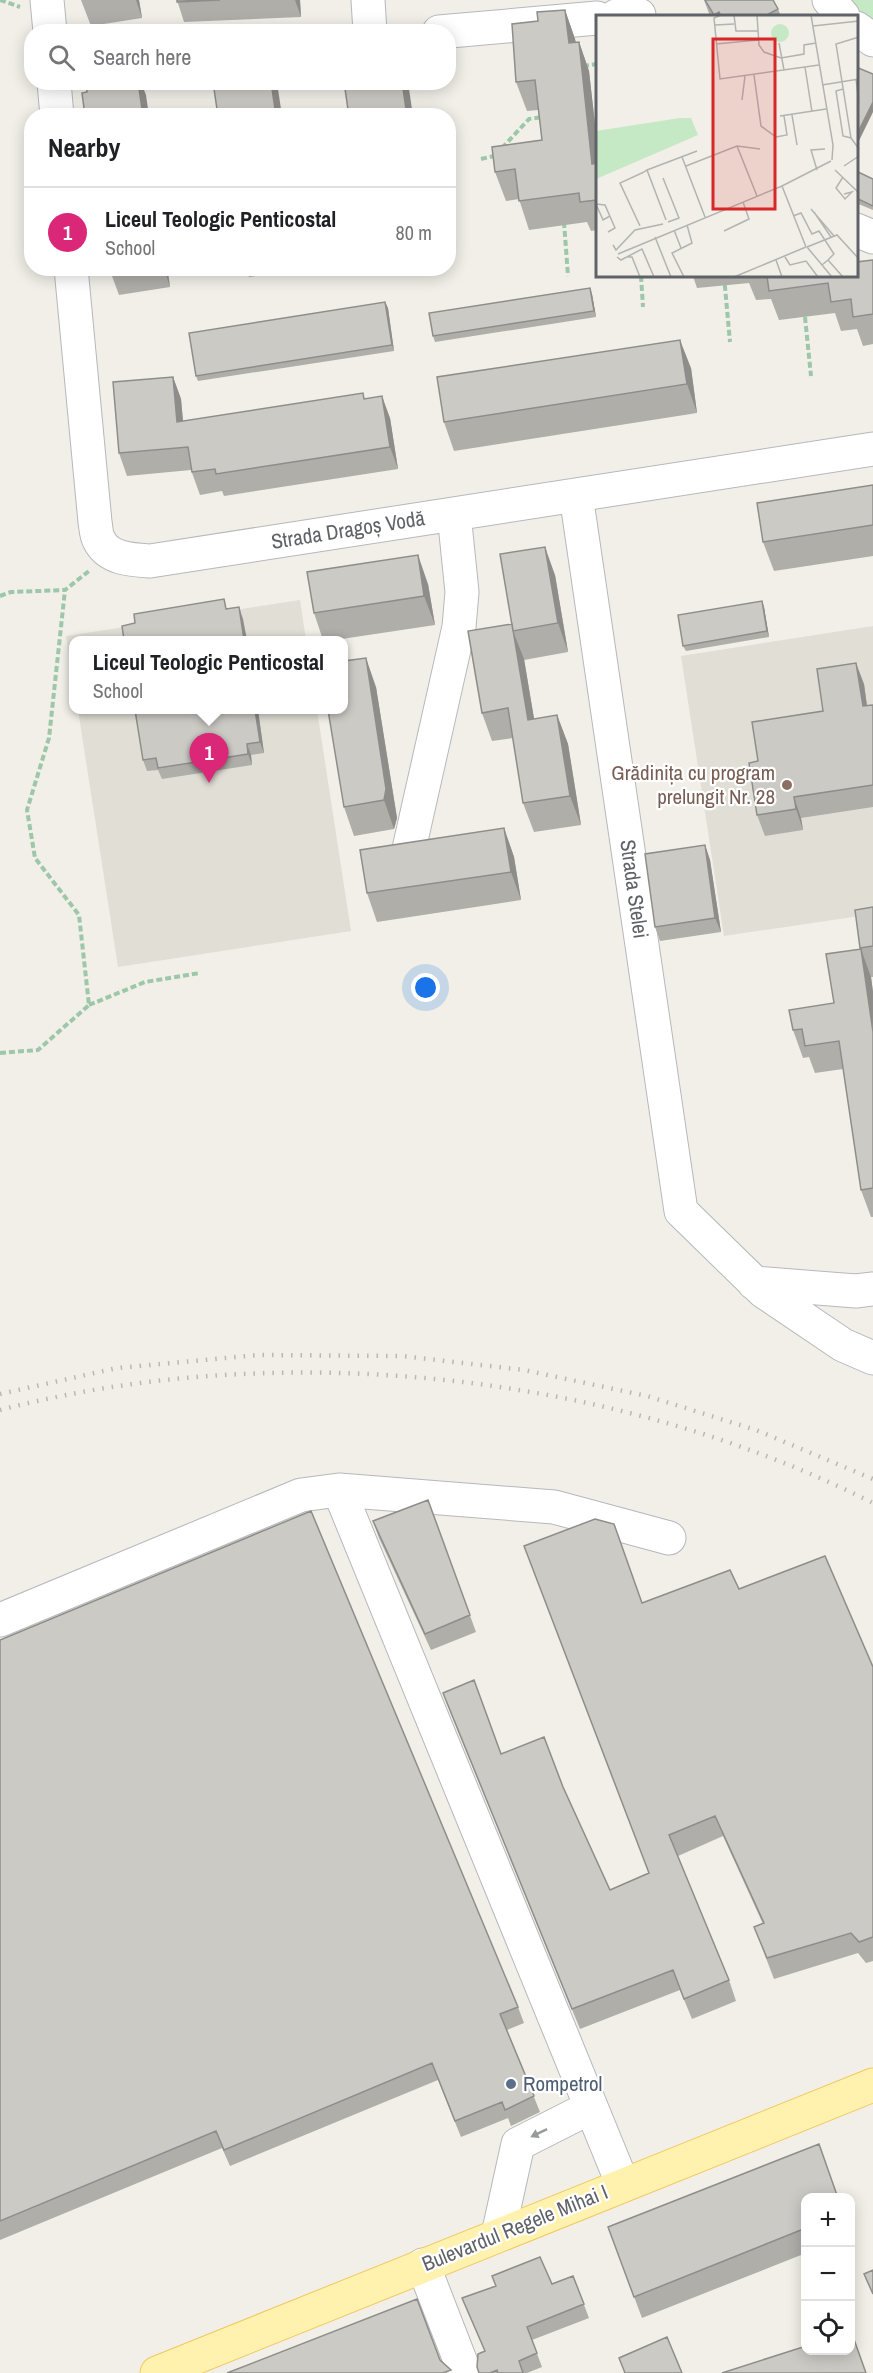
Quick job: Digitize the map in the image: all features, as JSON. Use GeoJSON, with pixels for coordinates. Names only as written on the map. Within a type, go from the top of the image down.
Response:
{"type":"FeatureCollection","features":[{"type":"Feature","properties":{"kind":"main road","name":"Bulevardul Regele Mihai I"},"geometry":{"type":"LineString","coordinates":[[157,2373],[873,2085]]}},
{"type":"Feature","properties":{"kind":"street"},"geometry":{"type":"LineString","coordinates":[[47,0],[49,24]]}},
{"type":"Feature","properties":{"kind":"street"},"geometry":{"type":"LineString","coordinates":[[368,0],[370,24]]}},
{"type":"Feature","properties":{"kind":"street"},"geometry":{"type":"LineString","coordinates":[[829,0],[842,15]]}},
{"type":"Feature","properties":{"kind":"street"},"geometry":{"type":"LineString","coordinates":[[456,30],[596,18]]}},
{"type":"Feature","properties":{"kind":"street"},"geometry":{"type":"LineString","coordinates":[[858,29],[873,40]]}},
{"type":"Feature","properties":{"kind":"street"},"geometry":{"type":"LineString","coordinates":[[55,90],[56,108]]}},
{"type":"Feature","properties":{"kind":"street"},"geometry":{"type":"LineString","coordinates":[[858,231],[873,237]]}},
{"type":"Feature","properties":{"kind":"street"},"geometry":{"type":"LineString","coordinates":[[72,276],[94,522],[99,540],[110,553]]}},
{"type":"Feature","properties":{"kind":"street","name":"Strada Dragoș Vodă"},"geometry":{"type":"LineString","coordinates":[[110,553],[129,560],[150,561],[873,449]]}},
{"type":"Feature","properties":{"kind":"street","name":"Strada Stelei"},"geometry":{"type":"LineString","coordinates":[[576,495],[681,1211],[754,1283]]}},
{"type":"Feature","properties":{"kind":"street"},"geometry":{"type":"LineString","coordinates":[[409,849],[459,627],[461,581],[454,514]]}},
{"type":"Feature","properties":{"kind":"street"},"geometry":{"type":"LineString","coordinates":[[754,1283],[856,1291],[873,1289]]}},
{"type":"Feature","properties":{"kind":"street"},"geometry":{"type":"LineString","coordinates":[[754,1283],[843,1346],[873,1358]]}},
{"type":"Feature","properties":{"kind":"street"},"geometry":{"type":"LineString","coordinates":[[339,1490],[623,2185]]}},
{"type":"Feature","properties":{"kind":"street"},"geometry":{"type":"LineString","coordinates":[[0,1620],[301,1495],[339,1490],[554,1507],[669,1538]]}},
{"type":"Feature","properties":{"kind":"street"},"geometry":{"type":"LineString","coordinates":[[498,2235],[518,2144],[591,2107]]}},
{"type":"Feature","properties":{"kind":"street"},"geometry":{"type":"LineString","coordinates":[[423,2265],[465,2373]]}},
{"type":"Feature","properties":{"kind":"path"},"geometry":{"type":"LineString","coordinates":[[584,72],[583,66],[596,64]]}},
{"type":"Feature","properties":{"kind":"path"},"geometry":{"type":"LineString","coordinates":[[494,156],[529,119],[546,117]]}},
{"type":"Feature","properties":{"kind":"path"},"geometry":{"type":"LineString","coordinates":[[481,159],[494,156],[504,158]]}},
{"type":"Feature","properties":{"kind":"path"},"geometry":{"type":"LineString","coordinates":[[563,212],[568,276]]}},
{"type":"Feature","properties":{"kind":"path"},"geometry":{"type":"LineString","coordinates":[[641,278],[643,307]]}},
{"type":"Feature","properties":{"kind":"path"},"geometry":{"type":"LineString","coordinates":[[724,278],[730,342]]}},
{"type":"Feature","properties":{"kind":"path"},"geometry":{"type":"LineString","coordinates":[[805,317],[811,376]]}},
{"type":"Feature","properties":{"kind":"path"},"geometry":{"type":"LineString","coordinates":[[0,596],[11,592],[65,590],[110,553]]}},
{"type":"Feature","properties":{"kind":"path"},"geometry":{"type":"LineString","coordinates":[[65,590],[49,738],[27,810],[35,858],[79,915],[89,1005]]}},
{"type":"Feature","properties":{"kind":"path"},"geometry":{"type":"LineString","coordinates":[[0,1053],[38,1050],[89,1005],[145,982],[200,973]]}},
{"type":"Feature","properties":{"kind":"shaded area"},"geometry":{"type":"Polygon","coordinates":[[[300,600],[305,636],[69,636],[69,655],[66,636],[300,600]]]}},
{"type":"Feature","properties":{"kind":"shaded area","name":"Grădinița cu program prelungit Nr. 28"},"geometry":{"type":"Polygon","coordinates":[[[873,626],[873,914],[724,936],[681,656],[873,626]]]}},
{"type":"Feature","properties":{"kind":"shaded area"},"geometry":{"type":"Polygon","coordinates":[[[79,714],[318,714],[351,931],[118,967],[79,714]]]}},
{"type":"Feature","properties":{"kind":"green space"},"geometry":{"type":"Polygon","coordinates":[[[839,0],[873,0],[873,31],[858,15],[839,0]]]}},
{"type":"Feature","properties":{"kind":"building"},"geometry":{"type":"Polygon","coordinates":[[[177,0],[220,0],[177,2],[177,0]]]}},
{"type":"Feature","properties":{"kind":"building"},"geometry":{"type":"Polygon","coordinates":[[[705,0],[773,0],[778,9],[767,15],[720,15],[719,12],[714,15],[705,0]]]}},
{"type":"Feature","properties":{"kind":"building"},"geometry":{"type":"Polygon","coordinates":[[[565,10],[569,43],[579,42],[592,164],[596,163],[596,200],[580,202],[579,193],[519,201],[515,169],[495,172],[492,147],[542,140],[535,80],[516,82],[512,24],[538,21],[537,12],[565,10]]]}},
{"type":"Feature","properties":{"kind":"building"},"geometry":{"type":"Polygon","coordinates":[[[858,68],[873,74],[873,102],[858,132],[858,68]]]}},
{"type":"Feature","properties":{"kind":"building"},"geometry":{"type":"Polygon","coordinates":[[[87,90],[139,90],[142,108],[84,108],[82,93],[87,92],[87,90]]]}},
{"type":"Feature","properties":{"kind":"building"},"geometry":{"type":"Polygon","coordinates":[[[214,90],[272,90],[275,108],[217,108],[214,90]]]}},
{"type":"Feature","properties":{"kind":"building"},"geometry":{"type":"Polygon","coordinates":[[[345,90],[403,90],[406,108],[348,108],[345,90]]]}},
{"type":"Feature","properties":{"kind":"building"},"geometry":{"type":"Polygon","coordinates":[[[858,172],[873,179],[873,206],[858,199],[858,172]]]}},
{"type":"Feature","properties":{"kind":"building"},"geometry":{"type":"Polygon","coordinates":[[[873,260],[873,314],[853,317],[851,299],[831,302],[828,283],[769,291],[767,278],[858,278],[858,262],[873,260]]]}},
{"type":"Feature","properties":{"kind":"building"},"geometry":{"type":"Polygon","coordinates":[[[590,288],[594,311],[433,336],[429,313],[590,288]]]}},
{"type":"Feature","properties":{"kind":"building"},"geometry":{"type":"Polygon","coordinates":[[[385,302],[392,345],[196,376],[189,333],[385,302]]]}},
{"type":"Feature","properties":{"kind":"building"},"geometry":{"type":"Polygon","coordinates":[[[680,340],[687,384],[444,422],[437,377],[680,340]]]}},
{"type":"Feature","properties":{"kind":"building"},"geometry":{"type":"Polygon","coordinates":[[[173,377],[177,422],[363,393],[364,399],[382,396],[390,447],[216,474],[215,469],[192,472],[188,447],[119,453],[113,382],[173,377]]]}},
{"type":"Feature","properties":{"kind":"building"},"geometry":{"type":"Polygon","coordinates":[[[873,485],[873,525],[763,542],[757,503],[873,485]]]}},
{"type":"Feature","properties":{"kind":"building"},"geometry":{"type":"Polygon","coordinates":[[[545,547],[558,623],[513,631],[500,554],[545,547]]]}},
{"type":"Feature","properties":{"kind":"building"},"geometry":{"type":"Polygon","coordinates":[[[418,555],[424,596],[314,613],[307,572],[418,555]]]}},
{"type":"Feature","properties":{"kind":"building"},"geometry":{"type":"Polygon","coordinates":[[[224,599],[226,609],[239,607],[243,636],[123,636],[122,626],[135,623],[134,614],[224,599]]]}},
{"type":"Feature","properties":{"kind":"building"},"geometry":{"type":"Polygon","coordinates":[[[762,601],[767,631],[683,646],[678,615],[762,601]]]}},
{"type":"Feature","properties":{"kind":"building"},"geometry":{"type":"Polygon","coordinates":[[[512,624],[528,720],[557,715],[570,796],[523,803],[508,708],[482,713],[468,631],[512,624]]]}},
{"type":"Feature","properties":{"kind":"building"},"geometry":{"type":"Polygon","coordinates":[[[366,658],[386,789],[384,800],[344,807],[329,714],[348,714],[348,660],[366,658]]]}},
{"type":"Feature","properties":{"kind":"building"},"geometry":{"type":"Polygon","coordinates":[[[856,663],[863,706],[873,705],[873,785],[794,797],[796,809],[757,815],[749,763],[758,761],[752,722],[823,711],[817,669],[856,663]]]}},
{"type":"Feature","properties":{"kind":"building"},"geometry":{"type":"Polygon","coordinates":[[[136,714],[256,714],[260,742],[247,744],[248,754],[158,768],[156,758],[143,760],[136,714]]]}},
{"type":"Feature","properties":{"kind":"building"},"geometry":{"type":"Polygon","coordinates":[[[504,828],[511,872],[367,893],[360,850],[504,828]]]}},
{"type":"Feature","properties":{"kind":"building"},"geometry":{"type":"Polygon","coordinates":[[[705,845],[715,918],[655,927],[645,854],[705,845]]]}},
{"type":"Feature","properties":{"kind":"building"},"geometry":{"type":"Polygon","coordinates":[[[873,907],[873,946],[860,948],[855,910],[873,907]]]}},
{"type":"Feature","properties":{"kind":"building"},"geometry":{"type":"Polygon","coordinates":[[[861,949],[873,1032],[873,1188],[861,1190],[839,1041],[805,1046],[802,1029],[793,1030],[789,1010],[834,1003],[826,954],[861,949]]]}},
{"type":"Feature","properties":{"kind":"building"},"geometry":{"type":"Polygon","coordinates":[[[428,1500],[470,1615],[425,1634],[373,1521],[428,1500]]]}},
{"type":"Feature","properties":{"kind":"building"},"geometry":{"type":"Polygon","coordinates":[[[311,1511],[518,2007],[500,2014],[534,2096],[505,2110],[502,2102],[455,2121],[432,2063],[224,2150],[216,2131],[0,2221],[0,1640],[311,1511]]]}},
{"type":"Feature","properties":{"kind":"building"},"geometry":{"type":"Polygon","coordinates":[[[595,1519],[614,1524],[642,1603],[730,1570],[739,1589],[825,1556],[873,1667],[873,1937],[859,1942],[851,1933],[767,1958],[754,1927],[764,1923],[715,1816],[669,1835],[729,1980],[684,1999],[673,1970],[572,2009],[443,1693],[474,1680],[501,1754],[544,1737],[563,1787],[610,1890],[649,1873],[524,1546],[595,1519]]]}},
{"type":"Feature","properties":{"kind":"building"},"geometry":{"type":"Polygon","coordinates":[[[819,2144],[836,2193],[801,2193],[801,2230],[634,2297],[608,2227],[819,2144]]]}},
{"type":"Feature","properties":{"kind":"building"},"geometry":{"type":"Polygon","coordinates":[[[540,2257],[552,2284],[573,2276],[584,2304],[527,2327],[537,2353],[519,2361],[523,2373],[498,2373],[497,2370],[490,2373],[479,2373],[478,2354],[485,2351],[462,2298],[496,2286],[492,2276],[540,2257]]]}},
{"type":"Feature","properties":{"kind":"building"},"geometry":{"type":"Polygon","coordinates":[[[873,2270],[873,2294],[864,2274],[873,2270]]]}},
{"type":"Feature","properties":{"kind":"building"},"geometry":{"type":"Polygon","coordinates":[[[417,2299],[440,2360],[451,2370],[443,2373],[227,2373],[417,2299]]]}},
{"type":"Feature","properties":{"kind":"building"},"geometry":{"type":"Polygon","coordinates":[[[667,2337],[682,2373],[625,2373],[619,2358],[667,2337]]]}},
{"type":"Feature","properties":{"kind":"building"},"geometry":{"type":"Polygon","coordinates":[[[855,2342],[866,2373],[722,2373],[801,2348],[801,2355],[855,2355],[855,2342]]]}},
{"type":"Feature","properties":{"kind":"railway"},"geometry":{"type":"LineString","coordinates":[[0,1394],[117,1368],[258,1355],[402,1356],[524,1370],[647,1396],[756,1430],[873,1479]]}},
{"type":"Feature","properties":{"kind":"railway"},"geometry":{"type":"LineString","coordinates":[[0,1410],[108,1388],[219,1375],[332,1373],[445,1380],[557,1397],[667,1423],[772,1458],[873,1503]]}},
{"type":"Feature","properties":{"kind":"place","name":"Liceul Teologic Penticostal"},"geometry":{"type":"Point","coordinates":[209,783]}},
{"type":"Feature","properties":{"kind":"place","name":"Grădinița cu program prelungit Nr. 28"},"geometry":{"type":"Point","coordinates":[787,785]}},
{"type":"Feature","properties":{"kind":"place","name":"Rompetrol"},"geometry":{"type":"Point","coordinates":[511,2084]}}]}
